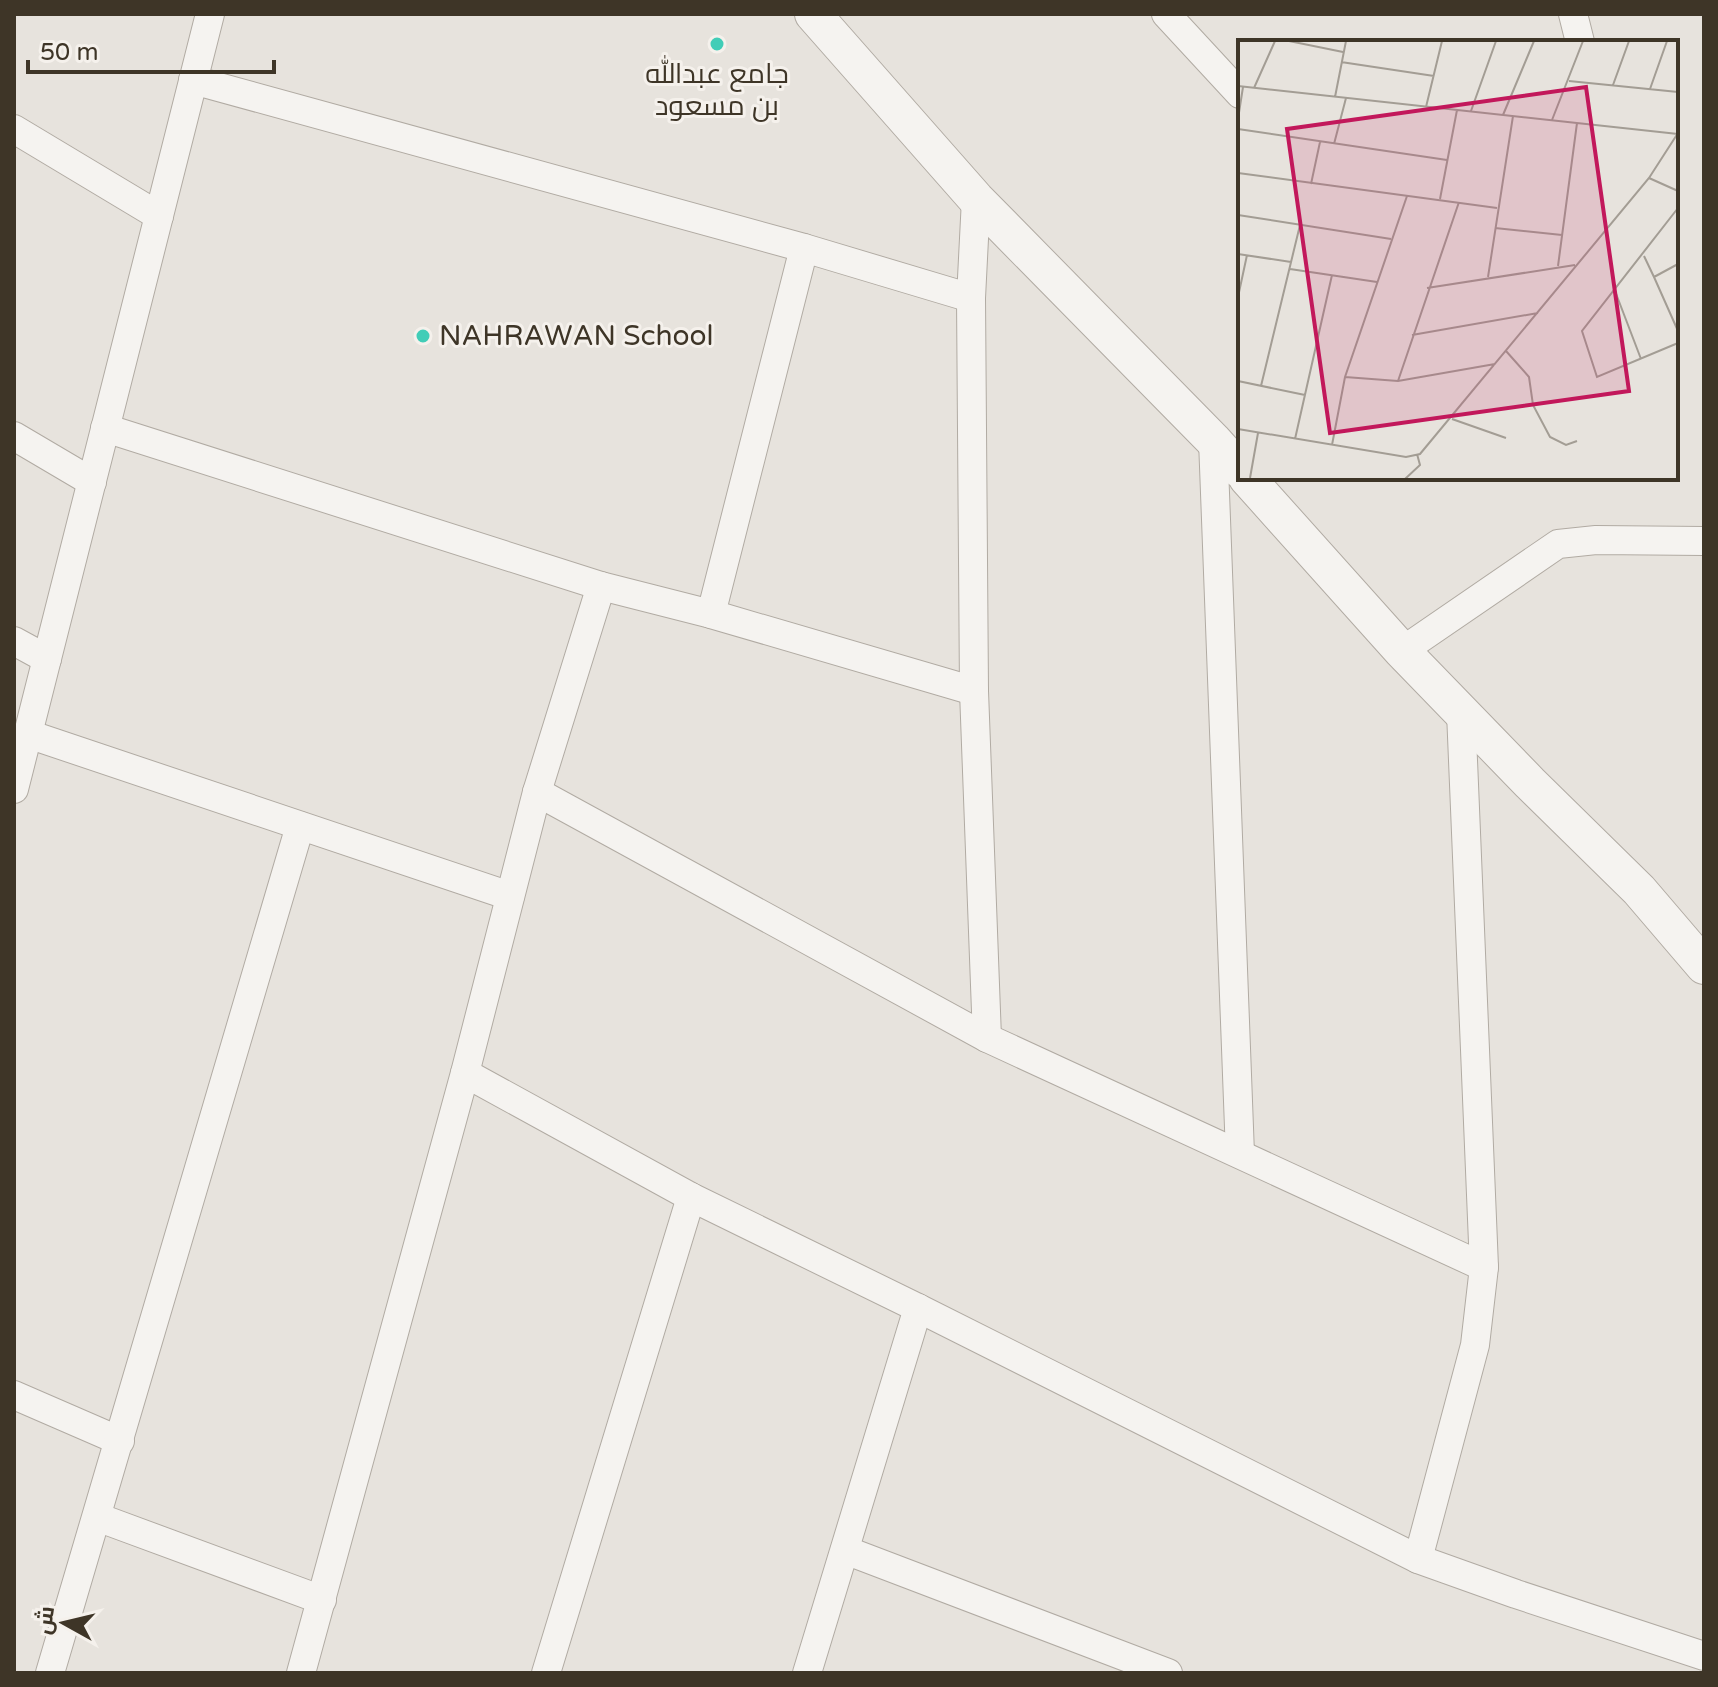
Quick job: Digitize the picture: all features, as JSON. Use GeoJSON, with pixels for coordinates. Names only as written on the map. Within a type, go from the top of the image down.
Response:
{"type":"FeatureCollection","features":[{"type":"Feature","properties":{"kind":"street"},"geometry":{"type":"LineString","coordinates":[[14,789],[210,14]]}},
{"type":"Feature","properties":{"kind":"street"},"geometry":{"type":"LineString","coordinates":[[813,14],[976,199],[1238,468]]}},
{"type":"Feature","properties":{"kind":"street"},"geometry":{"type":"LineString","coordinates":[[1166,14],[1238,92]]}},
{"type":"Feature","properties":{"kind":"street"},"geometry":{"type":"LineString","coordinates":[[1573,14],[1580,40]]}},
{"type":"Feature","properties":{"kind":"street"},"geometry":{"type":"LineString","coordinates":[[193,80],[804,248],[971,298]]}},
{"type":"Feature","properties":{"kind":"street"},"geometry":{"type":"LineString","coordinates":[[14,129],[159,216]]}},
{"type":"Feature","properties":{"kind":"street"},"geometry":{"type":"LineString","coordinates":[[976,199],[971,298],[974,691],[987,1038]]}},
{"type":"Feature","properties":{"kind":"street"},"geometry":{"type":"LineString","coordinates":[[711,614],[804,248]]}},
{"type":"Feature","properties":{"kind":"street"},"geometry":{"type":"LineString","coordinates":[[105,428],[601,586],[711,614],[974,691]]}},
{"type":"Feature","properties":{"kind":"street"},"geometry":{"type":"LineString","coordinates":[[14,436],[92,482]]}},
{"type":"Feature","properties":{"kind":"street"},"geometry":{"type":"LineString","coordinates":[[1213,440],[1240,1154]]}},
{"type":"Feature","properties":{"kind":"street"},"geometry":{"type":"LineString","coordinates":[[1249,480],[1402,651],[1639,890],[1704,966]]}},
{"type":"Feature","properties":{"kind":"street"},"geometry":{"type":"LineString","coordinates":[[1402,651],[1558,544],[1596,540],[1704,541]]}},
{"type":"Feature","properties":{"kind":"street"},"geometry":{"type":"LineString","coordinates":[[301,1673],[465,1073],[537,792],[601,586]]}},
{"type":"Feature","properties":{"kind":"street"},"geometry":{"type":"LineString","coordinates":[[14,641],[47,659]]}},
{"type":"Feature","properties":{"kind":"street"},"geometry":{"type":"LineString","coordinates":[[1418,1559],[1475,1345],[1484,1267],[1461,712]]}},
{"type":"Feature","properties":{"kind":"street"},"geometry":{"type":"LineString","coordinates":[[28,734],[510,896]]}},
{"type":"Feature","properties":{"kind":"street"},"geometry":{"type":"LineString","coordinates":[[537,792],[987,1038],[1484,1267]]}},
{"type":"Feature","properties":{"kind":"street"},"geometry":{"type":"LineString","coordinates":[[50,1673],[300,826]]}},
{"type":"Feature","properties":{"kind":"street"},"geometry":{"type":"LineString","coordinates":[[465,1073],[691,1197],[1418,1559],[1704,1656]]}},
{"type":"Feature","properties":{"kind":"street"},"geometry":{"type":"LineString","coordinates":[[546,1673],[691,1197]]}},
{"type":"Feature","properties":{"kind":"street"},"geometry":{"type":"LineString","coordinates":[[807,1673],[918,1308]]}},
{"type":"Feature","properties":{"kind":"street"},"geometry":{"type":"LineString","coordinates":[[14,1395],[120,1441]]}},
{"type":"Feature","properties":{"kind":"street"},"geometry":{"type":"LineString","coordinates":[[97,1517],[322,1600]]}},
{"type":"Feature","properties":{"kind":"street"},"geometry":{"type":"LineString","coordinates":[[845,1550],[1168,1673]]}},
{"type":"Feature","properties":{"kind":"place","name":"جامع عبدالله بن مسعود"},"geometry":{"type":"Point","coordinates":[717,44]}},
{"type":"Feature","properties":{"kind":"place","name":"NAHRAWAN School"},"geometry":{"type":"Point","coordinates":[423,336]}}]}
